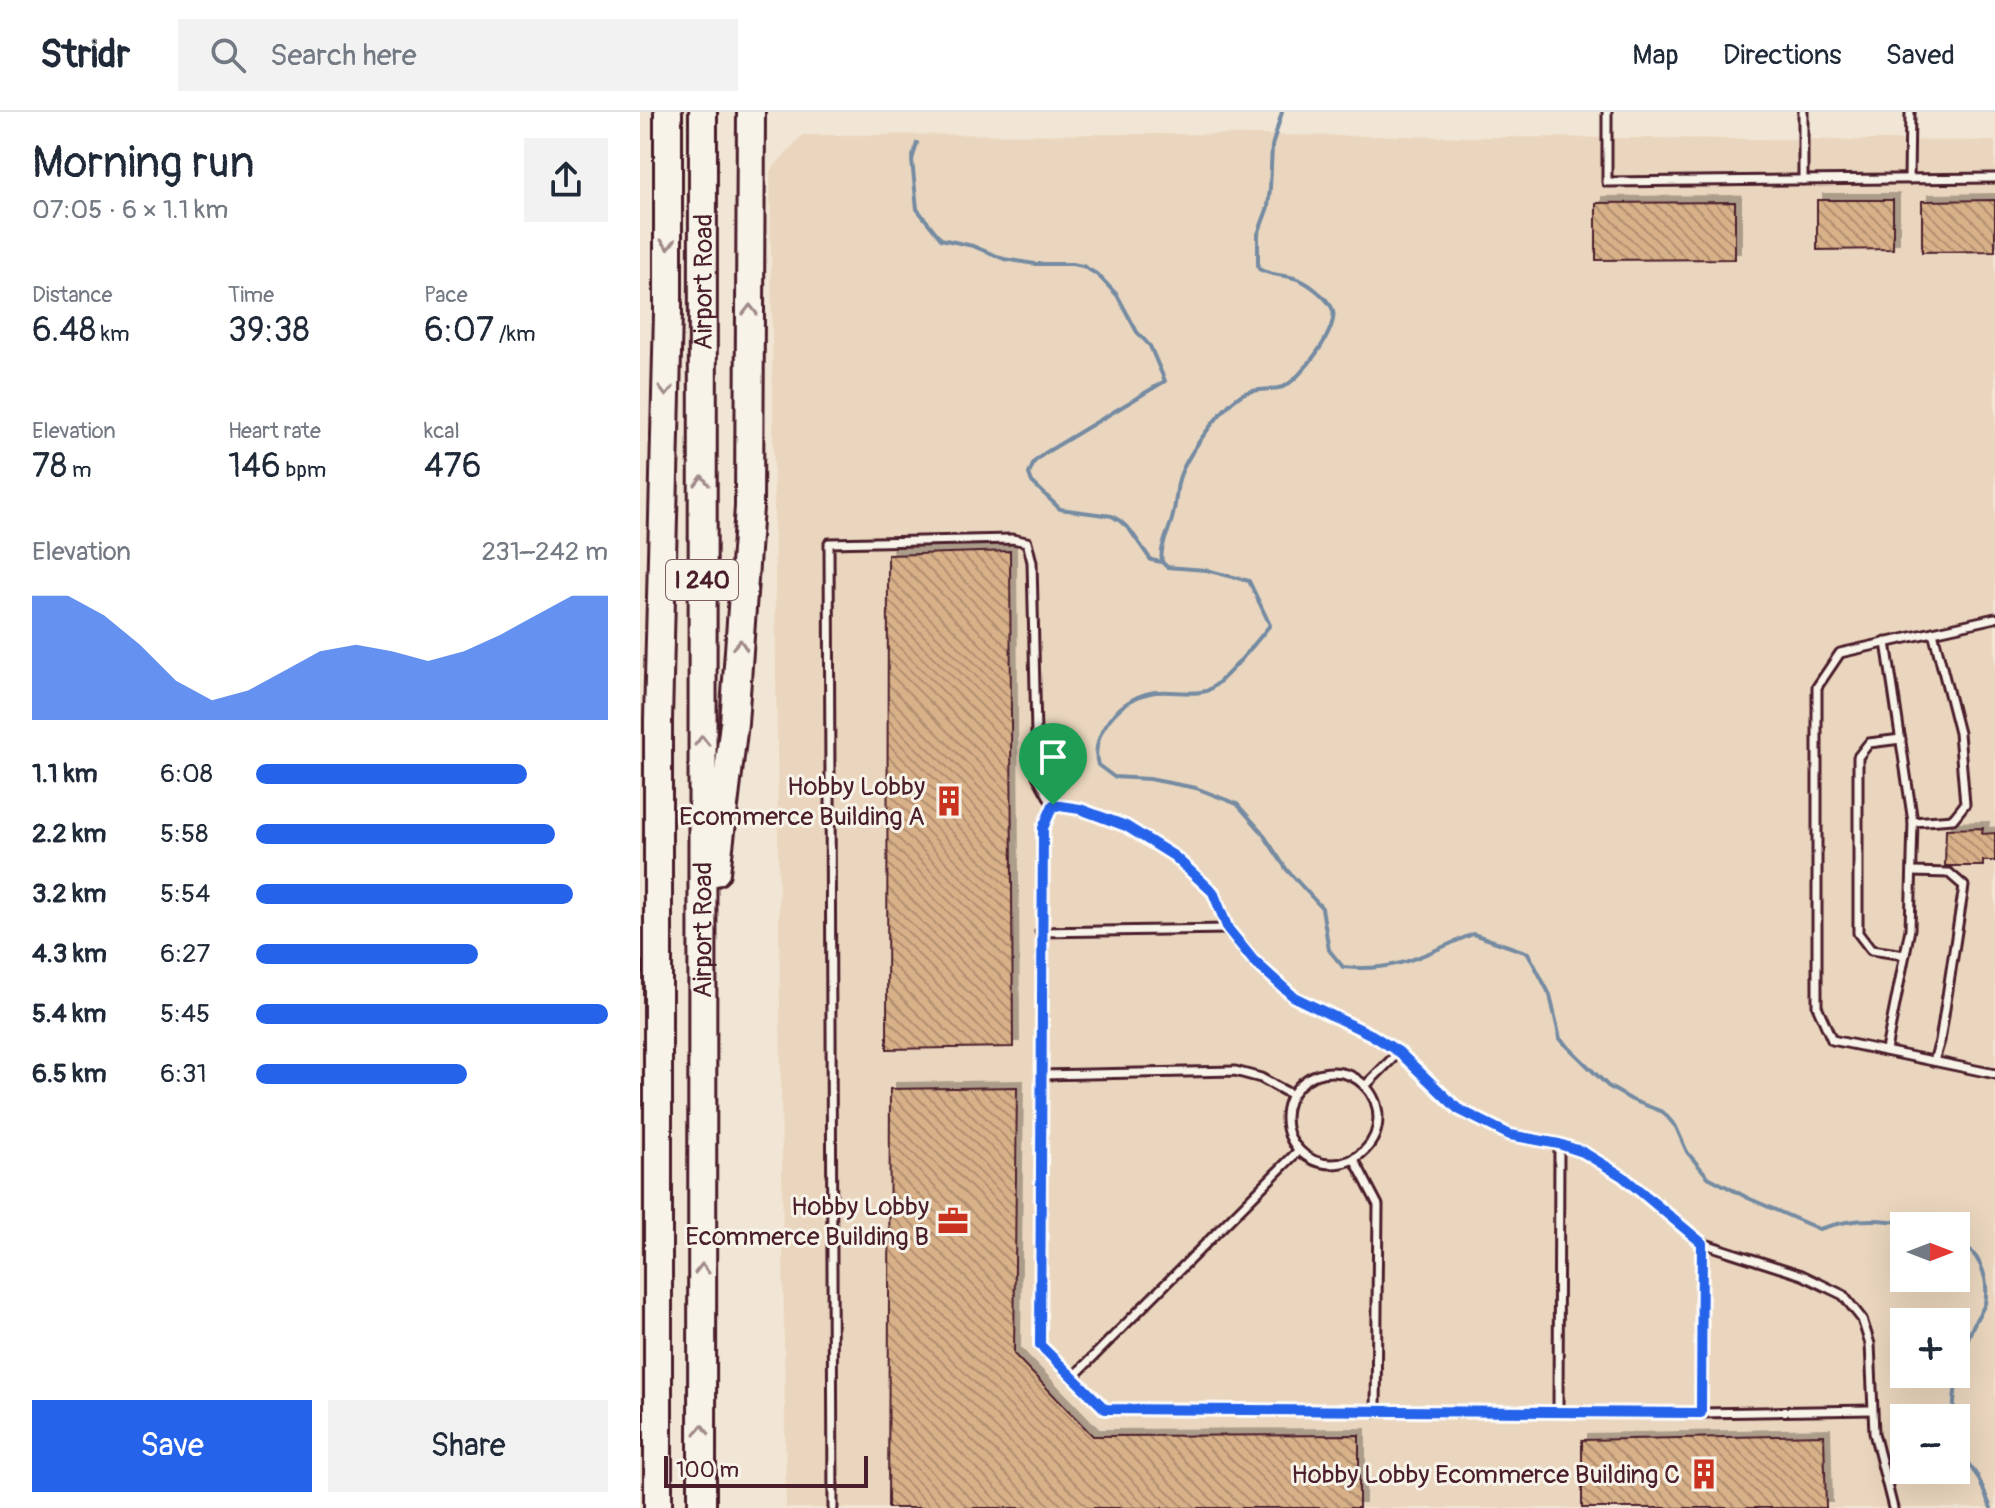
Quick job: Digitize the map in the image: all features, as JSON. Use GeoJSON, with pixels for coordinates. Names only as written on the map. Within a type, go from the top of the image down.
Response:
{"type":"FeatureCollection","features":[{"type":"Feature","properties":{"kind":"highway","name":"Airport Road"},"geometry":{"type":"LineString","coordinates":[[658,1508],[658,720],[668,329],[668,112]]}},
{"type":"Feature","properties":{"kind":"highway","name":"Airport Road"},"geometry":{"type":"LineString","coordinates":[[702,1508],[703,112]]}},
{"type":"Feature","properties":{"kind":"highway"},"geometry":{"type":"LineString","coordinates":[[701,987],[734,723],[749,507],[751,112]]}},
{"type":"Feature","properties":{"kind":"highway"},"geometry":{"type":"LineString","coordinates":[[640,844],[657,996]]}},
{"type":"Feature","properties":{"kind":"lane"},"geometry":{"type":"LineString","coordinates":[[1607,112],[1607,182],[1995,178]]}},
{"type":"Feature","properties":{"kind":"lane"},"geometry":{"type":"LineString","coordinates":[[1803,112],[1803,180]]}},
{"type":"Feature","properties":{"kind":"lane"},"geometry":{"type":"LineString","coordinates":[[1909,179],[1910,112]]}},
{"type":"Feature","properties":{"kind":"lane"},"geometry":{"type":"LineString","coordinates":[[833,1508],[829,543],[1012,539],[1027,542],[1032,562],[1037,776],[1053,805]]}},
{"type":"Feature","properties":{"kind":"lane"},"geometry":{"type":"LineString","coordinates":[[1995,618],[1840,653],[1817,687],[1817,1006],[1832,1040],[1995,1074]]}},
{"type":"Feature","properties":{"kind":"lane"},"geometry":{"type":"LineString","coordinates":[[1913,822],[1953,819],[1965,804],[1959,733],[1933,632]]}},
{"type":"Feature","properties":{"kind":"lane"},"geometry":{"type":"LineString","coordinates":[[1886,642],[1913,822],[1910,929],[1886,1050]]}},
{"type":"Feature","properties":{"kind":"lane"},"geometry":{"type":"LineString","coordinates":[[1901,739],[1869,743],[1858,757],[1858,933],[1871,950],[1905,955]]}},
{"type":"Feature","properties":{"kind":"lane"},"geometry":{"type":"LineString","coordinates":[[1053,805],[1080,809],[1126,826],[1174,856],[1213,892],[1228,929],[1253,960],[1294,997],[1372,1035],[1399,1052],[1458,1109],[1510,1135],[1583,1152],[1622,1176],[1702,1243],[1802,1275],[1843,1295],[1862,1319],[1870,1344],[1874,1433],[1893,1508]]}},
{"type":"Feature","properties":{"kind":"lane"},"geometry":{"type":"LineString","coordinates":[[1053,805],[1043,828],[1040,932],[1040,1345],[1105,1409],[1701,1413],[1872,1410]]}},
{"type":"Feature","properties":{"kind":"lane"},"geometry":{"type":"LineString","coordinates":[[1913,872],[1949,873],[1964,886],[1940,1041],[1934,1061]]}},
{"type":"Feature","properties":{"kind":"lane"},"geometry":{"type":"LineString","coordinates":[[1040,932],[1228,929]]}},
{"type":"Feature","properties":{"kind":"lane"},"geometry":{"type":"LineString","coordinates":[[1365,1086],[1399,1052]]}},
{"type":"Feature","properties":{"kind":"lane"},"geometry":{"type":"LineString","coordinates":[[1041,1075],[1235,1071],[1261,1078],[1292,1095]]}},
{"type":"Feature","properties":{"kind":"lane"},"geometry":{"type":"LineString","coordinates":[[1320,1073],[1345,1073],[1365,1086],[1373,1098],[1377,1127],[1371,1141],[1354,1159],[1323,1163],[1299,1150],[1292,1141],[1286,1118],[1292,1095],[1299,1085],[1320,1073]]}},
{"type":"Feature","properties":{"kind":"lane"},"geometry":{"type":"LineString","coordinates":[[1558,1411],[1559,1144]]}},
{"type":"Feature","properties":{"kind":"lane"},"geometry":{"type":"LineString","coordinates":[[1072,1378],[1299,1150]]}},
{"type":"Feature","properties":{"kind":"lane"},"geometry":{"type":"LineString","coordinates":[[1354,1159],[1378,1205],[1376,1412]]}},
{"type":"Feature","properties":{"kind":"lane"},"geometry":{"type":"LineString","coordinates":[[1701,1413],[1702,1243]]}},
{"type":"Feature","properties":{"kind":"shaded area"},"geometry":{"type":"Polygon","coordinates":[[[1152,134],[1995,141],[1995,1508],[786,1508],[770,171],[802,135],[1152,134]]]}},
{"type":"Feature","properties":{"kind":"building"},"geometry":{"type":"Polygon","coordinates":[[[1817,200],[1893,200],[1893,249],[1817,250],[1817,200]]]}},
{"type":"Feature","properties":{"kind":"building"},"geometry":{"type":"Polygon","coordinates":[[[1995,200],[1995,251],[1922,252],[1922,201],[1995,200]]]}},
{"type":"Feature","properties":{"kind":"building"},"geometry":{"type":"Polygon","coordinates":[[[1735,202],[1735,259],[1596,260],[1596,203],[1735,202]]]}},
{"type":"Feature","properties":{"kind":"building","name":"Hobby Lobby Ecommerce Building A"},"geometry":{"type":"Polygon","coordinates":[[[1010,551],[1013,1047],[887,1049],[888,555],[1010,551]]]}},
{"type":"Feature","properties":{"kind":"building"},"geometry":{"type":"Polygon","coordinates":[[[1983,828],[1982,834],[1995,833],[1995,861],[1983,861],[1983,866],[1945,866],[1946,829],[1983,828]]]}},
{"type":"Feature","properties":{"kind":"building","name":"Hobby Lobby Ecommerce Building B"},"geometry":{"type":"Polygon","coordinates":[[[1017,1087],[1014,1354],[1093,1436],[1359,1435],[1359,1508],[888,1508],[890,1089],[1017,1087]]]}},
{"type":"Feature","properties":{"kind":"building","name":"Hobby Lobby Ecommerce Building C"},"geometry":{"type":"Polygon","coordinates":[[[1824,1435],[1826,1508],[1582,1508],[1582,1440],[1824,1435]]]}},
{"type":"Feature","properties":{"kind":"waterway"},"geometry":{"type":"LineString","coordinates":[[1162,562],[1162,550],[1173,515],[1179,479],[1205,433],[1241,395],[1290,383],[1317,352],[1331,327],[1332,308],[1316,290],[1299,280],[1263,271],[1258,265],[1258,234],[1268,207],[1272,146],[1282,112]]}},
{"type":"Feature","properties":{"kind":"waterway"},"geometry":{"type":"LineString","coordinates":[[917,143],[912,160],[917,209],[941,239],[973,246],[1004,259],[1083,266],[1098,275],[1117,295],[1137,332],[1150,346],[1165,381],[1045,453],[1034,462],[1029,474],[1032,482],[1060,509],[1112,516],[1120,521],[1151,560],[1162,562],[1167,567],[1206,570],[1249,581],[1270,625],[1230,671],[1206,691],[1150,693],[1118,710],[1098,742],[1098,765],[1114,777],[1149,779],[1196,788],[1237,804],[1261,831],[1287,870],[1322,908],[1329,950],[1343,967],[1396,964],[1473,934],[1528,953],[1550,995],[1560,1039],[1608,1086],[1663,1112],[1676,1127],[1687,1152],[1708,1177],[1819,1229],[1861,1220],[1890,1221]]}},
{"type":"Feature","properties":{"kind":"waterway"},"geometry":{"type":"LineString","coordinates":[[1954,1404],[1960,1363],[1986,1293],[1981,1266],[1970,1250]]}},
{"type":"Feature","properties":{"kind":"waterway"},"geometry":{"type":"LineString","coordinates":[[1970,1466],[1991,1508]]}},
{"type":"Feature","properties":{"kind":"place","name":"Hobby Lobby Ecommerce Building A"},"geometry":{"type":"Point","coordinates":[949,801]}},
{"type":"Feature","properties":{"kind":"place","name":"Hobby Lobby Ecommerce Building B"},"geometry":{"type":"Point","coordinates":[953,1221]}},
{"type":"Feature","properties":{"kind":"place","name":"Hobby Lobby Ecommerce Building C"},"geometry":{"type":"Point","coordinates":[1704,1474]}},
{"type":"Feature","properties":{"kind":"route"},"geometry":{"type":"LineString","coordinates":[[1053,805],[1080,809],[1126,826],[1174,856],[1213,892],[1228,929],[1253,960],[1294,997],[1372,1035],[1399,1052],[1458,1109],[1510,1135],[1583,1152],[1622,1176],[1702,1243],[1701,1413],[1105,1409],[1040,1345],[1040,932],[1043,828],[1053,805]]}}]}
